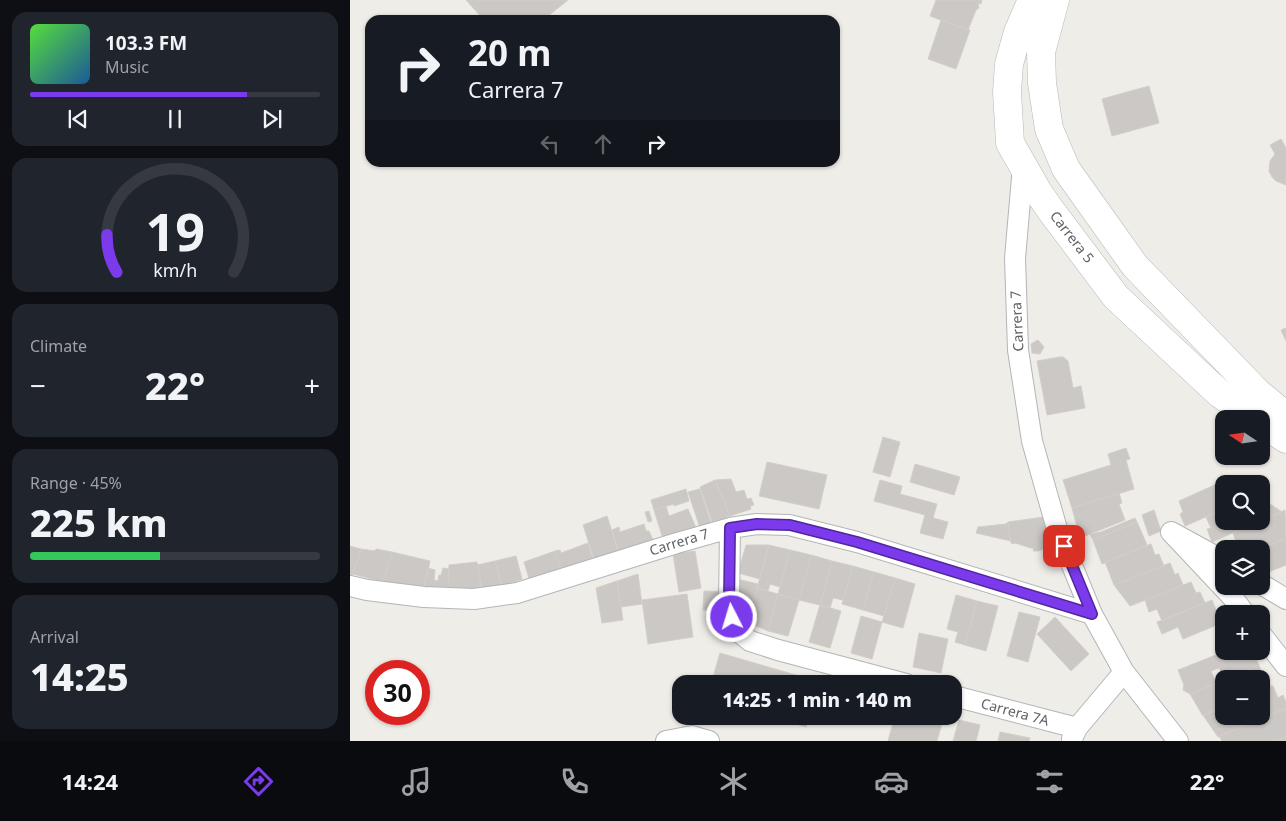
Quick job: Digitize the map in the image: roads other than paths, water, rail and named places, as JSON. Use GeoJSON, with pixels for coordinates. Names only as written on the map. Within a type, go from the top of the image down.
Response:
{"type":"FeatureCollection","features":[{"type":"Feature","properties":{"kind":"street","name":"Carrera 5"},"geometry":{"type":"LineString","coordinates":[[1032,0],[1018,32],[1009,64],[1007,92],[1010,143],[1038,192],[1116,296],[1220,394],[1244,410]]}},
{"type":"Feature","properties":{"kind":"street"},"geometry":{"type":"LineString","coordinates":[[1055,0],[1041,52],[1042,82],[1049,129],[1066,169],[1135,266],[1258,394],[1286,416]]}},
{"type":"Feature","properties":{"kind":"street","name":"Carrera 7"},"geometry":{"type":"LineString","coordinates":[[1023,166],[1015,258],[1017,341],[1032,441],[1057,530],[1092,614],[1124,672],[1178,741]]}},
{"type":"Feature","properties":{"kind":"street"},"geometry":{"type":"LineString","coordinates":[[1270,428],[1286,439]]}},
{"type":"Feature","properties":{"kind":"street","name":"Carrera 7"},"geometry":{"type":"LineString","coordinates":[[350,586],[424,597],[474,599],[517,593],[730,528],[757,524],[790,525],[857,542],[1092,614]]}},
{"type":"Feature","properties":{"kind":"street"},"geometry":{"type":"LineString","coordinates":[[730,528],[729,606],[734,628],[750,641],[872,675]]}},
{"type":"Feature","properties":{"kind":"street"},"geometry":{"type":"LineString","coordinates":[[1215,556],[1171,532],[1215,579]]}},
{"type":"Feature","properties":{"kind":"street"},"geometry":{"type":"LineString","coordinates":[[1270,589],[1286,599]]}},
{"type":"Feature","properties":{"kind":"street"},"geometry":{"type":"LineString","coordinates":[[1230,595],[1238,605]]}},
{"type":"Feature","properties":{"kind":"street"},"geometry":{"type":"LineString","coordinates":[[1270,646],[1286,666]]}},
{"type":"Feature","properties":{"kind":"street"},"geometry":{"type":"LineString","coordinates":[[1074,735],[1124,672]]}},
{"type":"Feature","properties":{"kind":"street","name":"Carrera 7A"},"geometry":{"type":"LineString","coordinates":[[962,699],[1074,735]]}},
{"type":"Feature","properties":{"kind":"street"},"geometry":{"type":"LineString","coordinates":[[666,741],[701,739]]}}]}
